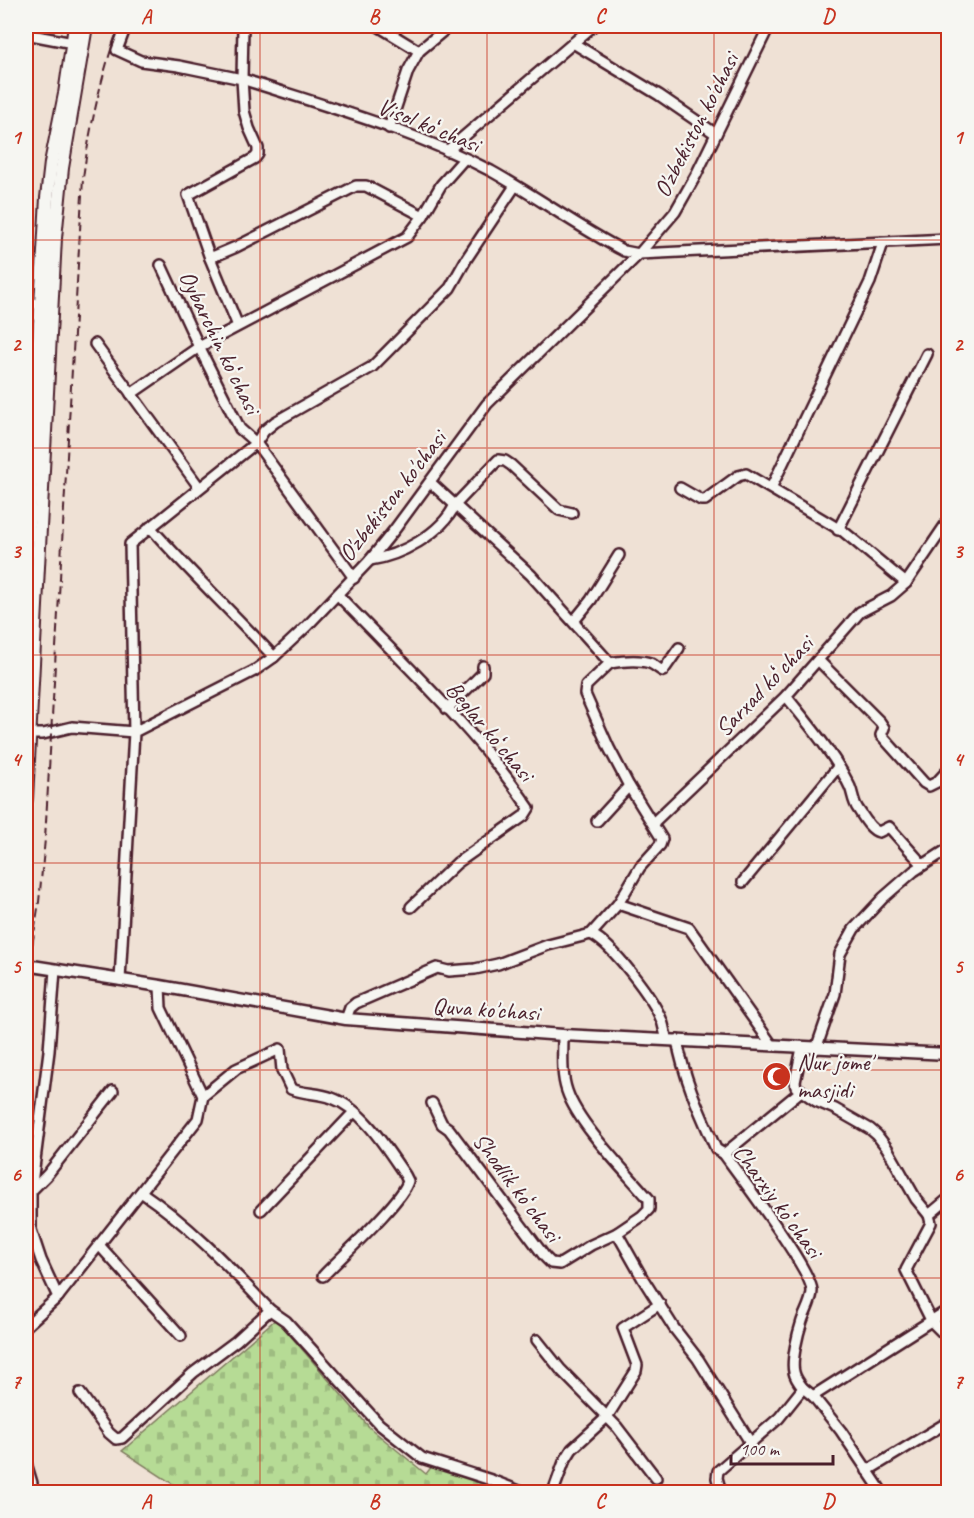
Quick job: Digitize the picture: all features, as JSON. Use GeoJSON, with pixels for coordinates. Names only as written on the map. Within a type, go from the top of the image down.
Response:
{"type":"FeatureCollection","features":[{"type":"Feature","properties":{"kind":"highway"},"geometry":{"type":"LineString","coordinates":[[26,799],[50,238],[51,163],[65,94],[75,26]]}},
{"type":"Feature","properties":{"kind":"highway"},"geometry":{"type":"LineString","coordinates":[[26,573],[29,346],[42,304],[50,238],[86,26]]}},
{"type":"Feature","properties":{"kind":"main road","name":"Quva ko'chasi"},"geometry":{"type":"LineString","coordinates":[[26,965],[346,1019],[563,1035],[948,1054]]}},
{"type":"Feature","properties":{"kind":"street","name":"Visol koʻchasi"},"geometry":{"type":"LineString","coordinates":[[126,26],[117,50],[141,61],[179,66],[242,80],[389,128],[490,171],[624,251],[639,254]]}},
{"type":"Feature","properties":{"kind":"street"},"geometry":{"type":"LineString","coordinates":[[238,326],[210,258],[188,195],[255,158],[258,154],[258,148],[244,111],[243,26]]}},
{"type":"Feature","properties":{"kind":"street"},"geometry":{"type":"LineString","coordinates":[[378,26],[419,51]]}},
{"type":"Feature","properties":{"kind":"street"},"geometry":{"type":"LineString","coordinates":[[389,128],[408,71],[419,51],[449,26]]}},
{"type":"Feature","properties":{"kind":"street"},"geometry":{"type":"LineString","coordinates":[[447,151],[593,26]]}},
{"type":"Feature","properties":{"kind":"street","name":"O'zbekiston ko'chasi"},"geometry":{"type":"LineString","coordinates":[[135,732],[254,671],[274,657],[354,578],[430,482],[487,404],[639,254],[675,212],[696,175],[769,26]]}},
{"type":"Feature","properties":{"kind":"street"},"geometry":{"type":"LineString","coordinates":[[26,35],[73,43]]}},
{"type":"Feature","properties":{"kind":"street"},"geometry":{"type":"LineString","coordinates":[[573,43],[659,94],[716,135]]}},
{"type":"Feature","properties":{"kind":"street"},"geometry":{"type":"LineString","coordinates":[[131,394],[199,347],[407,237],[423,216],[441,185],[464,159]]}},
{"type":"Feature","properties":{"kind":"street"},"geometry":{"type":"LineString","coordinates":[[210,258],[356,186],[366,186],[423,216]]}},
{"type":"Feature","properties":{"kind":"street"},"geometry":{"type":"LineString","coordinates":[[120,980],[135,732],[130,543],[256,443],[264,431],[275,422],[364,373],[378,362],[450,288],[514,186]]}},
{"type":"Feature","properties":{"kind":"street"},"geometry":{"type":"LineString","coordinates":[[639,254],[948,239]]}},
{"type":"Feature","properties":{"kind":"street"},"geometry":{"type":"LineString","coordinates":[[771,488],[870,282],[883,243]]}},
{"type":"Feature","properties":{"kind":"street","name":"Oybarchin koʻchasi"},"geometry":{"type":"LineString","coordinates":[[161,265],[240,429],[256,443],[354,578]]}},
{"type":"Feature","properties":{"kind":"street"},"geometry":{"type":"LineString","coordinates":[[26,299],[31,303],[42,304]]}},
{"type":"Feature","properties":{"kind":"street"},"geometry":{"type":"LineString","coordinates":[[95,344],[199,487]]}},
{"type":"Feature","properties":{"kind":"street"},"geometry":{"type":"LineString","coordinates":[[838,530],[927,354]]}},
{"type":"Feature","properties":{"kind":"street"},"geometry":{"type":"LineString","coordinates":[[370,560],[383,558],[425,538],[451,513],[455,505],[494,462],[501,460],[511,465],[559,510],[572,513]]}},
{"type":"Feature","properties":{"kind":"street"},"geometry":{"type":"LineString","coordinates":[[680,488],[705,500],[742,474],[746,474],[844,532],[906,583]]}},
{"type":"Feature","properties":{"kind":"street"},"geometry":{"type":"LineString","coordinates":[[430,482],[531,574],[610,663]]}},
{"type":"Feature","properties":{"kind":"street","name":"Sarxad koʻchasi"},"geometry":{"type":"LineString","coordinates":[[653,823],[786,696],[860,612],[891,596],[906,583],[948,521]]}},
{"type":"Feature","properties":{"kind":"street"},"geometry":{"type":"LineString","coordinates":[[150,527],[188,570],[225,604],[274,657]]}},
{"type":"Feature","properties":{"kind":"street"},"geometry":{"type":"LineString","coordinates":[[574,621],[591,600],[619,555]]}},
{"type":"Feature","properties":{"kind":"street","name":"Beglar koʻchasi"},"geometry":{"type":"LineString","coordinates":[[338,595],[447,709],[483,750],[526,805],[528,811],[457,863],[411,907]]}},
{"type":"Feature","properties":{"kind":"street"},"geometry":{"type":"LineString","coordinates":[[346,1019],[350,1008],[356,1003],[437,968],[449,971],[498,964],[549,945],[591,934],[618,904],[640,867],[661,842],[661,836],[629,786],[609,748],[584,691],[588,684],[610,663],[621,661],[649,663],[663,671],[679,648]]}},
{"type":"Feature","properties":{"kind":"street"},"geometry":{"type":"LineString","coordinates":[[818,660],[880,722],[884,728],[881,735],[924,783],[929,786],[937,782],[948,770]]}},
{"type":"Feature","properties":{"kind":"street"},"geometry":{"type":"LineString","coordinates":[[447,709],[483,674],[483,666]]}},
{"type":"Feature","properties":{"kind":"street"},"geometry":{"type":"LineString","coordinates":[[786,696],[812,728],[838,767],[851,789],[856,807],[874,831],[879,832],[889,827],[923,865]]}},
{"type":"Feature","properties":{"kind":"street"},"geometry":{"type":"LineString","coordinates":[[29,734],[44,734],[72,727],[135,732]]}},
{"type":"Feature","properties":{"kind":"street"},"geometry":{"type":"LineString","coordinates":[[743,882],[838,767]]}},
{"type":"Feature","properties":{"kind":"street"},"geometry":{"type":"LineString","coordinates":[[597,821],[629,786]]}},
{"type":"Feature","properties":{"kind":"street"},"geometry":{"type":"LineString","coordinates":[[816,1049],[835,994],[840,954],[854,929],[883,898],[923,865],[948,849]]}},
{"type":"Feature","properties":{"kind":"street"},"geometry":{"type":"LineString","coordinates":[[618,904],[689,928],[771,1045]]}},
{"type":"Feature","properties":{"kind":"street","name":"Charxiy koʻchasi"},"geometry":{"type":"LineString","coordinates":[[591,934],[607,947],[633,976],[662,1020],[681,1060],[692,1096],[716,1149],[724,1154],[800,1264],[811,1284],[811,1297],[801,1323],[793,1364],[795,1375],[803,1388]]}},
{"type":"Feature","properties":{"kind":"street"},"geometry":{"type":"LineString","coordinates":[[55,970],[49,1051],[31,1191],[31,1230],[41,1260],[58,1297]]}},
{"type":"Feature","properties":{"kind":"street"},"geometry":{"type":"LineString","coordinates":[[26,1326],[58,1297],[198,1119],[203,1096],[161,1008],[160,986]]}},
{"type":"Feature","properties":{"kind":"street","name":"Shodlik koʻchasi"},"geometry":{"type":"LineString","coordinates":[[432,1102],[442,1124],[449,1129],[551,1263],[560,1264],[591,1245],[617,1233],[649,1209],[649,1199],[586,1125],[571,1101],[566,1090],[563,1072],[563,1035]]}},
{"type":"Feature","properties":{"kind":"street"},"geometry":{"type":"LineString","coordinates":[[802,1048],[796,1087],[816,1101],[835,1108],[877,1135],[916,1199],[929,1215],[932,1223],[906,1270],[932,1322],[948,1338]]}},
{"type":"Feature","properties":{"kind":"street"},"geometry":{"type":"LineString","coordinates":[[203,1096],[236,1069],[280,1049],[282,1070],[291,1089],[331,1098],[350,1107],[379,1139],[405,1175],[407,1185],[374,1224],[323,1276]]}},
{"type":"Feature","properties":{"kind":"street"},"geometry":{"type":"LineString","coordinates":[[31,1191],[47,1175],[113,1091]]}},
{"type":"Feature","properties":{"kind":"street"},"geometry":{"type":"LineString","coordinates":[[724,1154],[801,1091]]}},
{"type":"Feature","properties":{"kind":"street"},"geometry":{"type":"LineString","coordinates":[[261,1210],[354,1112]]}},
{"type":"Feature","properties":{"kind":"street"},"geometry":{"type":"LineString","coordinates":[[141,1192],[170,1211],[216,1254],[270,1310],[286,1321],[379,1424],[422,1458],[522,1492]]}},
{"type":"Feature","properties":{"kind":"street"},"geometry":{"type":"LineString","coordinates":[[929,1215],[948,1199]]}},
{"type":"Feature","properties":{"kind":"street"},"geometry":{"type":"LineString","coordinates":[[617,1233],[643,1279],[750,1442]]}},
{"type":"Feature","properties":{"kind":"street"},"geometry":{"type":"LineString","coordinates":[[99,1245],[181,1336]]}},
{"type":"Feature","properties":{"kind":"street"},"geometry":{"type":"LineString","coordinates":[[553,1492],[564,1462],[572,1449],[607,1416],[637,1368],[623,1328],[660,1304]]}},
{"type":"Feature","properties":{"kind":"street"},"geometry":{"type":"LineString","coordinates":[[80,1393],[109,1433],[116,1439],[122,1438],[193,1372],[236,1341],[270,1310]]}},
{"type":"Feature","properties":{"kind":"street"},"geometry":{"type":"LineString","coordinates":[[813,1396],[948,1310]]}},
{"type":"Feature","properties":{"kind":"street"},"geometry":{"type":"LineString","coordinates":[[537,1340],[561,1370],[607,1416],[656,1478]]}},
{"type":"Feature","properties":{"kind":"street"},"geometry":{"type":"LineString","coordinates":[[721,1492],[717,1478],[718,1472],[779,1418],[803,1388],[813,1396],[841,1431],[882,1492]]}},
{"type":"Feature","properties":{"kind":"street"},"geometry":{"type":"LineString","coordinates":[[867,1471],[948,1422]]}},
{"type":"Feature","properties":{"kind":"street"},"geometry":{"type":"LineString","coordinates":[[26,1463],[32,1483],[31,1492]]}},
{"type":"Feature","properties":{"kind":"green space"},"geometry":{"type":"Polygon","coordinates":[[[276,1319],[370,1428],[426,1474],[432,1466],[466,1476],[505,1492],[185,1492],[122,1451],[276,1319]]]}},
{"type":"Feature","properties":{"kind":"railway"},"geometry":{"type":"LineString","coordinates":[[26,984],[39,902],[45,839],[83,178],[97,101],[119,26]]}},
{"type":"Feature","properties":{"kind":"place","name":"Nur jome' masjidi"},"geometry":{"type":"Point","coordinates":[776,1076]}}]}
